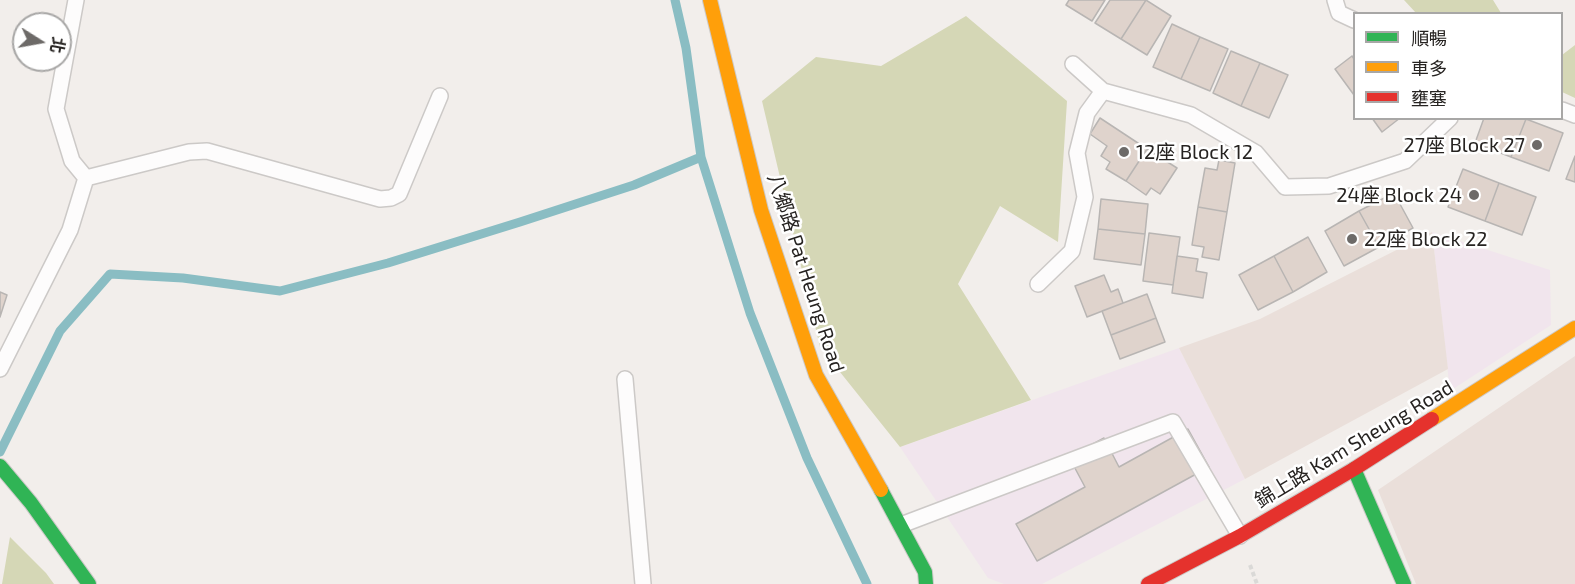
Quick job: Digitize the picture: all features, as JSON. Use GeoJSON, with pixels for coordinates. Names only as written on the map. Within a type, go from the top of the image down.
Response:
{"type":"FeatureCollection","features":[{"type":"Feature","properties":{"kind":"main road","name":"八鄉路 Pat Heung Road"},"geometry":{"type":"LineString","coordinates":[[710,0],[761,210],[816,375],[901,525],[926,578],[942,584]]}},
{"type":"Feature","properties":{"kind":"main road","name":"錦上路 Kam Sheung Road"},"geometry":{"type":"LineString","coordinates":[[1148,584],[1240,536],[1354,469],[1575,328]]}},
{"type":"Feature","properties":{"kind":"main road"},"geometry":{"type":"LineString","coordinates":[[0,466],[31,503],[89,584]]}},
{"type":"Feature","properties":{"kind":"main road"},"geometry":{"type":"LineString","coordinates":[[1354,469],[1404,584]]}},
{"type":"Feature","properties":{"kind":"lane"},"geometry":{"type":"LineString","coordinates":[[76,0],[56,109],[72,161],[86,178]]}},
{"type":"Feature","properties":{"kind":"lane"},"geometry":{"type":"LineString","coordinates":[[1335,0],[1339,14],[1353,20]]}},
{"type":"Feature","properties":{"kind":"lane"},"geometry":{"type":"LineString","coordinates":[[1073,64],[1103,91],[1191,115],[1256,153],[1285,187],[1329,186],[1405,161],[1448,120]]}},
{"type":"Feature","properties":{"kind":"lane"},"geometry":{"type":"LineString","coordinates":[[1038,284],[1072,251],[1085,198],[1077,153],[1086,113],[1103,91]]}},
{"type":"Feature","properties":{"kind":"lane"},"geometry":{"type":"LineString","coordinates":[[86,178],[189,152],[207,151],[381,199],[392,198],[399,194],[440,96]]}},
{"type":"Feature","properties":{"kind":"lane"},"geometry":{"type":"LineString","coordinates":[[0,369],[70,230],[86,178]]}},
{"type":"Feature","properties":{"kind":"lane"},"geometry":{"type":"LineString","coordinates":[[625,379],[643,584]]}},
{"type":"Feature","properties":{"kind":"lane"},"geometry":{"type":"LineString","coordinates":[[901,525],[1173,422],[1240,536]]}},
{"type":"Feature","properties":{"kind":"shaded area"},"geometry":{"type":"Polygon","coordinates":[[[1432,232],[1550,270],[1551,325],[1450,391],[1432,232]]]}},
{"type":"Feature","properties":{"kind":"shaded area"},"geometry":{"type":"Polygon","coordinates":[[[1432,232],[1448,369],[1245,479],[1179,348],[1260,319],[1432,232]]]}},
{"type":"Feature","properties":{"kind":"shaded area"},"geometry":{"type":"Polygon","coordinates":[[[1179,348],[1245,479],[1042,584],[1004,584],[988,578],[900,447],[1179,348]]]}},
{"type":"Feature","properties":{"kind":"shaded area"},"geometry":{"type":"Polygon","coordinates":[[[1575,356],[1575,584],[1416,584],[1378,490],[1575,356]]]}},
{"type":"Feature","properties":{"kind":"green space"},"geometry":{"type":"Polygon","coordinates":[[[1404,0],[1493,0],[1500,12],[1415,12],[1404,0]]]}},
{"type":"Feature","properties":{"kind":"green space"},"geometry":{"type":"Polygon","coordinates":[[[966,16],[1067,101],[1058,242],[1000,206],[958,284],[1031,400],[900,447],[820,347],[762,101],[816,57],[881,66],[966,16]]]}},
{"type":"Feature","properties":{"kind":"green space"},"geometry":{"type":"Polygon","coordinates":[[[1575,45],[1575,98],[1563,92],[1563,54],[1575,45]]]}},
{"type":"Feature","properties":{"kind":"green space"},"geometry":{"type":"Polygon","coordinates":[[[10,537],[46,573],[54,584],[2,584],[10,537]]]}},
{"type":"Feature","properties":{"kind":"building"},"geometry":{"type":"Polygon","coordinates":[[[1069,0],[1105,0],[1092,21],[1066,5],[1069,0]]]}},
{"type":"Feature","properties":{"kind":"building"},"geometry":{"type":"Polygon","coordinates":[[[1110,0],[1146,0],[1121,39],[1095,23],[1110,0]]]}},
{"type":"Feature","properties":{"kind":"building"},"geometry":{"type":"Polygon","coordinates":[[[1146,0],[1171,16],[1147,55],[1121,39],[1146,0]]]}},
{"type":"Feature","properties":{"kind":"building"},"geometry":{"type":"Polygon","coordinates":[[[1172,24],[1200,37],[1181,79],[1153,67],[1172,24]]]}},
{"type":"Feature","properties":{"kind":"building"},"geometry":{"type":"Polygon","coordinates":[[[1200,37],[1228,49],[1210,91],[1181,79],[1200,37]]]}},
{"type":"Feature","properties":{"kind":"building"},"geometry":{"type":"Polygon","coordinates":[[[1231,51],[1260,63],[1241,106],[1213,93],[1231,51]]]}},
{"type":"Feature","properties":{"kind":"building"},"geometry":{"type":"Polygon","coordinates":[[[1352,56],[1353,94],[1335,69],[1352,56]]]}},
{"type":"Feature","properties":{"kind":"building"},"geometry":{"type":"Polygon","coordinates":[[[1260,63],[1288,75],[1269,118],[1241,106],[1260,63]]]}},
{"type":"Feature","properties":{"kind":"building","name":"12座 Block 12"},"geometry":{"type":"Polygon","coordinates":[[[1100,118],[1147,149],[1126,181],[1106,169],[1110,162],[1101,156],[1107,146],[1090,134],[1100,118]]]}},
{"type":"Feature","properties":{"kind":"building"},"geometry":{"type":"Polygon","coordinates":[[[1373,120],[1397,120],[1382,132],[1373,120]]]}},
{"type":"Feature","properties":{"kind":"building"},"geometry":{"type":"Polygon","coordinates":[[[1483,120],[1526,120],[1511,157],[1475,143],[1483,120]]]}},
{"type":"Feature","properties":{"kind":"building","name":"27座 Block 27"},"geometry":{"type":"Polygon","coordinates":[[[1526,120],[1563,133],[1549,171],[1511,157],[1526,120]]]}},
{"type":"Feature","properties":{"kind":"building"},"geometry":{"type":"Polygon","coordinates":[[[1147,149],[1177,168],[1160,194],[1151,188],[1146,195],[1126,181],[1147,149]]]}},
{"type":"Feature","properties":{"kind":"building"},"geometry":{"type":"Polygon","coordinates":[[[1575,156],[1575,182],[1566,179],[1575,156]]]}},
{"type":"Feature","properties":{"kind":"building"},"geometry":{"type":"Polygon","coordinates":[[[1219,160],[1235,163],[1227,212],[1198,207],[1205,168],[1217,170],[1219,160]]]}},
{"type":"Feature","properties":{"kind":"building","name":"24座 Block 24"},"geometry":{"type":"Polygon","coordinates":[[[1463,169],[1499,183],[1485,221],[1448,207],[1463,169]]]}},
{"type":"Feature","properties":{"kind":"building"},"geometry":{"type":"Polygon","coordinates":[[[1499,183],[1536,197],[1522,235],[1485,221],[1499,183]]]}},
{"type":"Feature","properties":{"kind":"building"},"geometry":{"type":"Polygon","coordinates":[[[1394,193],[1413,228],[1379,247],[1359,211],[1394,193]]]}},
{"type":"Feature","properties":{"kind":"building"},"geometry":{"type":"Polygon","coordinates":[[[1101,199],[1148,204],[1145,234],[1098,229],[1101,199]]]}},
{"type":"Feature","properties":{"kind":"building"},"geometry":{"type":"Polygon","coordinates":[[[1198,207],[1227,212],[1219,260],[1202,257],[1204,247],[1192,245],[1198,207]]]}},
{"type":"Feature","properties":{"kind":"building","name":"22座 Block 22"},"geometry":{"type":"Polygon","coordinates":[[[1359,211],[1379,247],[1344,266],[1325,231],[1359,211]]]}},
{"type":"Feature","properties":{"kind":"building"},"geometry":{"type":"Polygon","coordinates":[[[1098,229],[1145,234],[1141,265],[1094,259],[1098,229]]]}},
{"type":"Feature","properties":{"kind":"building"},"geometry":{"type":"Polygon","coordinates":[[[1149,233],[1180,237],[1173,285],[1143,281],[1149,233]]]}},
{"type":"Feature","properties":{"kind":"building"},"geometry":{"type":"Polygon","coordinates":[[[1308,237],[1327,272],[1293,292],[1274,256],[1308,237]]]}},
{"type":"Feature","properties":{"kind":"building"},"geometry":{"type":"Polygon","coordinates":[[[1177,256],[1198,259],[1196,271],[1207,273],[1203,298],[1172,293],[1177,256]]]}},
{"type":"Feature","properties":{"kind":"building"},"geometry":{"type":"Polygon","coordinates":[[[1274,256],[1293,292],[1258,310],[1239,275],[1274,256]]]}},
{"type":"Feature","properties":{"kind":"building"},"geometry":{"type":"Polygon","coordinates":[[[1104,275],[1111,292],[1118,289],[1123,303],[1087,317],[1075,286],[1104,275]]]}},
{"type":"Feature","properties":{"kind":"building"},"geometry":{"type":"Polygon","coordinates":[[[0,292],[7,295],[0,317],[0,292]]]}},
{"type":"Feature","properties":{"kind":"building"},"geometry":{"type":"Polygon","coordinates":[[[1147,294],[1156,318],[1111,335],[1102,311],[1147,294]]]}},
{"type":"Feature","properties":{"kind":"building"},"geometry":{"type":"Polygon","coordinates":[[[1156,318],[1165,342],[1120,359],[1111,335],[1156,318]]]}},
{"type":"Feature","properties":{"kind":"building"},"geometry":{"type":"Polygon","coordinates":[[[1188,429],[1209,467],[1037,561],[1016,524],[1085,487],[1069,457],[1104,438],[1119,467],[1188,429]]]}},
{"type":"Feature","properties":{"kind":"waterway"},"geometry":{"type":"LineString","coordinates":[[675,0],[686,48],[701,157],[750,313],[807,458],[867,584]]}},
{"type":"Feature","properties":{"kind":"waterway"},"geometry":{"type":"LineString","coordinates":[[0,452],[60,331],[110,274],[183,278],[280,291],[388,263],[520,222],[634,185],[701,157]]}},
{"type":"Feature","properties":{"kind":"traffic: fast"},"geometry":{"type":"LineString","coordinates":[[0,466],[31,503],[89,584]]}},
{"type":"Feature","properties":{"kind":"traffic: fast"},"geometry":{"type":"LineString","coordinates":[[1354,469],[1404,584]]}},
{"type":"Feature","properties":{"kind":"traffic: fast"},"geometry":{"type":"LineString","coordinates":[[881,490],[925,572],[926,584]]}},
{"type":"Feature","properties":{"kind":"traffic: slow"},"geometry":{"type":"LineString","coordinates":[[710,0],[761,210],[816,375],[881,490]]}},
{"type":"Feature","properties":{"kind":"traffic: slow"},"geometry":{"type":"LineString","coordinates":[[1432,419],[1575,328]]}},
{"type":"Feature","properties":{"kind":"traffic: jam"},"geometry":{"type":"LineString","coordinates":[[1148,584],[1240,536],[1354,469],[1432,419]]}},
{"type":"Feature","properties":{"kind":"place","name":"27座 Block 27"},"geometry":{"type":"Point","coordinates":[1537,145]}},
{"type":"Feature","properties":{"kind":"place","name":"12座 Block 12"},"geometry":{"type":"Point","coordinates":[1124,152]}},
{"type":"Feature","properties":{"kind":"place","name":"24座 Block 24"},"geometry":{"type":"Point","coordinates":[1474,195]}},
{"type":"Feature","properties":{"kind":"place","name":"22座 Block 22"},"geometry":{"type":"Point","coordinates":[1352,239]}}]}
